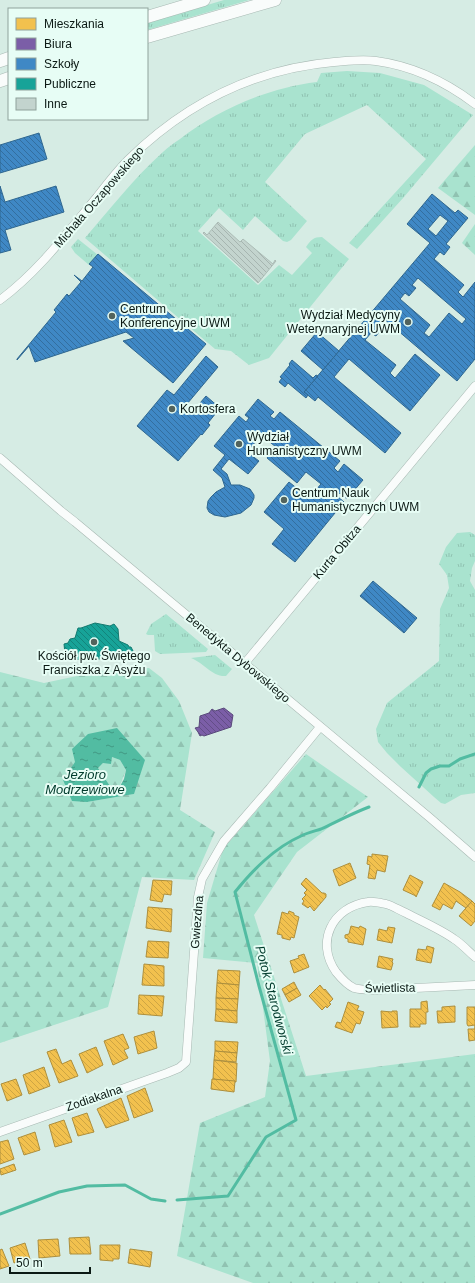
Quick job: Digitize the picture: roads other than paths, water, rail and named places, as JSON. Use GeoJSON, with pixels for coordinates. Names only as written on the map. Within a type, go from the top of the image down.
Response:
{"type":"FeatureCollection","features":[{"type":"Feature","properties":{"kind":"main road"},"geometry":{"type":"LineString","coordinates":[[148,17],[204,0]]}},
{"type":"Feature","properties":{"kind":"main road"},"geometry":{"type":"LineString","coordinates":[[148,37],[275,0]]}},
{"type":"Feature","properties":{"kind":"street","name":"Michała Oczapowskiego"},"geometry":{"type":"LineString","coordinates":[[0,300],[17,287],[44,260],[127,161],[153,137],[176,119],[217,94],[259,77],[295,68],[315,64],[369,60],[420,72],[441,82],[475,104]]}},
{"type":"Feature","properties":{"kind":"street","name":"Kurta Obitza"},"geometry":{"type":"LineString","coordinates":[[245,663],[475,386]]}},
{"type":"Feature","properties":{"kind":"street","name":"Benedykta Dybowskiego"},"geometry":{"type":"LineString","coordinates":[[0,458],[61,511],[245,663],[475,857]]}},
{"type":"Feature","properties":{"kind":"street","name":"Gwiezdna"},"geometry":{"type":"LineString","coordinates":[[186,1062],[198,897],[202,879],[224,841],[320,727]]}},
{"type":"Feature","properties":{"kind":"street","name":"Świetlista"},"geometry":{"type":"LineString","coordinates":[[475,957],[454,939],[418,919],[387,904],[370,902],[354,905],[339,916],[332,924],[326,940],[328,953],[333,968],[341,978],[354,987],[363,990],[475,985]]}},
{"type":"Feature","properties":{"kind":"street","name":"Zodiakalna"},"geometry":{"type":"LineString","coordinates":[[0,1132],[167,1073],[179,1068],[186,1062]]}},
{"type":"Feature","properties":{"kind":"water","name":"Jezioro Modrzewiowe"},"geometry":{"type":"Polygon","coordinates":[[[117,728],[145,760],[134,794],[87,802],[72,801],[63,780],[75,762],[72,749],[88,734],[117,728]],[[112,757],[111,764],[103,763],[98,768],[110,786],[119,788],[124,779],[126,770],[120,760],[112,757]]]}},
{"type":"Feature","properties":{"kind":"waterway","name":"Potok Starodworski"},"geometry":{"type":"LineString","coordinates":[[419,787],[426,773],[431,769],[440,766],[449,766],[460,759],[475,754]]}},
{"type":"Feature","properties":{"kind":"waterway","name":"Potok Starodworski"},"geometry":{"type":"LineString","coordinates":[[177,1200],[228,1196],[266,1137],[296,1120],[235,892],[265,860],[291,841],[369,807]]}},
{"type":"Feature","properties":{"kind":"waterway","name":"Potok Starodworski"},"geometry":{"type":"LineString","coordinates":[[0,1214],[59,1192],[87,1186],[125,1185],[151,1199],[165,1201]]}},
{"type":"Feature","properties":{"kind":"place","name":"Centrum Konferencyjne UWM"},"geometry":{"type":"Point","coordinates":[112,316]}},
{"type":"Feature","properties":{"kind":"place","name":"Wydział Medycyny Weterynaryjnej UWM"},"geometry":{"type":"Point","coordinates":[408,322]}},
{"type":"Feature","properties":{"kind":"place","name":"Kortosfera"},"geometry":{"type":"Point","coordinates":[172,409]}},
{"type":"Feature","properties":{"kind":"place","name":"Wydział Humanistyczny UWM"},"geometry":{"type":"Point","coordinates":[239,444]}},
{"type":"Feature","properties":{"kind":"place","name":"Centrum Nauk Humanistycznych UWM"},"geometry":{"type":"Point","coordinates":[284,500]}},
{"type":"Feature","properties":{"kind":"place","name":"Kościół pw. Świętego Franciszka z Asyżu"},"geometry":{"type":"Point","coordinates":[94,642]}}]}
